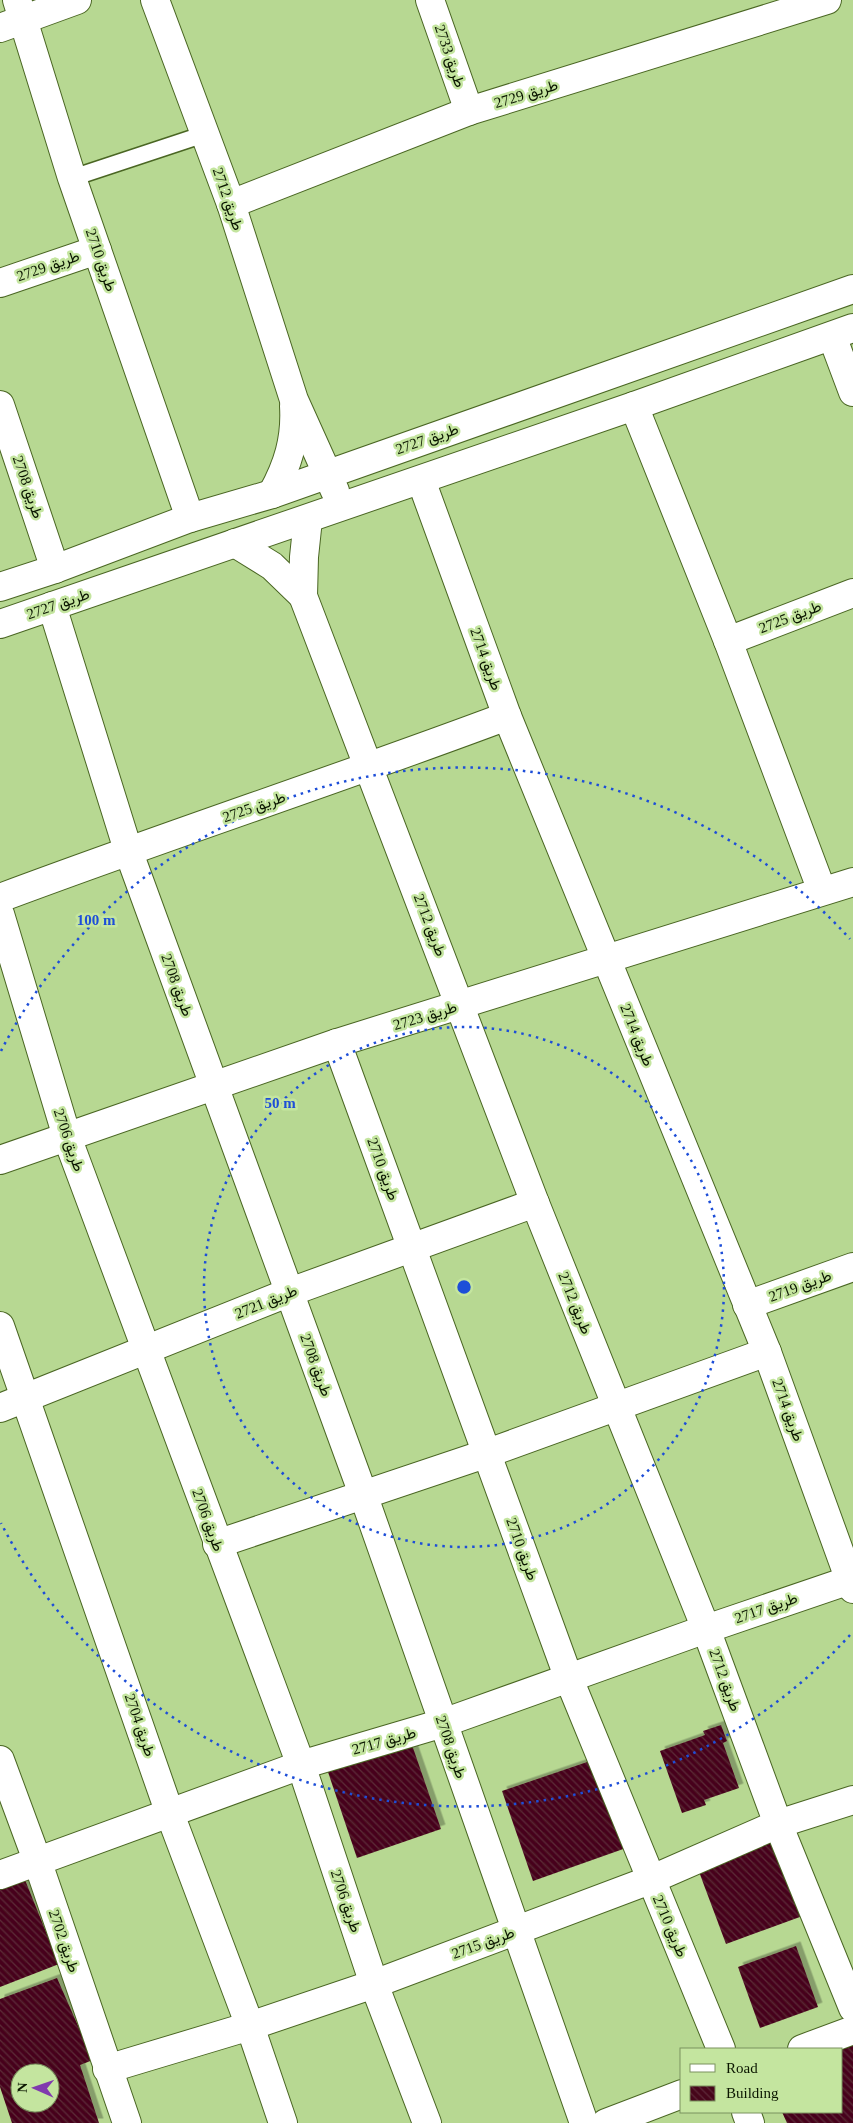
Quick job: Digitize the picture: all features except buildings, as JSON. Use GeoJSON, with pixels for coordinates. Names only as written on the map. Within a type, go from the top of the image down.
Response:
{"type":"FeatureCollection","features":[{"type":"Feature","properties":{"kind":"street"},"geometry":{"type":"LineString","coordinates":[[14,16],[77,0]]}},
{"type":"Feature","properties":{"kind":"street","name":"طريق 2712"},"geometry":{"type":"LineString","coordinates":[[156,0],[231,204],[294,400],[341,507]]}},
{"type":"Feature","properties":{"kind":"street","name":"طريق 2733"},"geometry":{"type":"LineString","coordinates":[[430,0],[469,111]]}},
{"type":"Feature","properties":{"kind":"street","name":"طريق 2729"},"geometry":{"type":"LineString","coordinates":[[231,204],[469,111],[763,10],[827,0]]}},
{"type":"Feature","properties":{"kind":"street","name":"طريق 2710"},"geometry":{"type":"LineString","coordinates":[[14,16],[190,518]]}},
{"type":"Feature","properties":{"kind":"street","name":"طريق 2729"},"geometry":{"type":"LineString","coordinates":[[0,283],[97,250]]}},
{"type":"Feature","properties":{"kind":"street","name":"طريق 2727"},"geometry":{"type":"LineString","coordinates":[[0,587],[55,570],[190,518],[272,494],[853,289]]}},
{"type":"Feature","properties":{"kind":"street"},"geometry":{"type":"LineString","coordinates":[[842,332],[853,392]]}},
{"type":"Feature","properties":{"kind":"street","name":"طريق 2727"},"geometry":{"type":"LineString","coordinates":[[0,624],[421,480],[842,332]]}},
{"type":"Feature","properties":{"kind":"street","name":"طريق 2712"},"geometry":{"type":"LineString","coordinates":[[272,494],[284,472],[292,449],[295,424],[294,400]]}},
{"type":"Feature","properties":{"kind":"street","name":"طريق 2708"},"geometry":{"type":"LineString","coordinates":[[0,405],[55,570]]}},
{"type":"Feature","properties":{"kind":"street"},"geometry":{"type":"LineString","coordinates":[[634,406],[728,641],[822,891]]}},
{"type":"Feature","properties":{"kind":"street","name":"طريق 2714"},"geometry":{"type":"LineString","coordinates":[[421,480],[508,716],[767,1352],[852,1583]]}},
{"type":"Feature","properties":{"kind":"street","name":"طريق 2712"},"geometry":{"type":"LineString","coordinates":[[308,519],[304,557],[304,596],[368,768],[536,1203],[616,1408],[706,1629],[778,1824],[853,2008]]}},
{"type":"Feature","properties":{"kind":"street","name":"طريق 2712"},"geometry":{"type":"LineString","coordinates":[[235,544],[272,566],[304,596]]}},
{"type":"Feature","properties":{"kind":"street","name":"طريق 2725"},"geometry":{"type":"LineString","coordinates":[[728,641],[853,593]]}},
{"type":"Feature","properties":{"kind":"street","name":"طريق 2708"},"geometry":{"type":"LineString","coordinates":[[52,606],[128,850],[363,1494],[584,2123]]}},
{"type":"Feature","properties":{"kind":"street","name":"طريق 2725"},"geometry":{"type":"LineString","coordinates":[[0,898],[128,850],[368,768],[508,716]]}},
{"type":"Feature","properties":{"kind":"street","name":"طريق 2723"},"geometry":{"type":"LineString","coordinates":[[0,1160],[338,1043],[853,882]]}},
{"type":"Feature","properties":{"kind":"street","name":"طريق 2706"},"geometry":{"type":"LineString","coordinates":[[0,914],[66,1137],[301,1765],[374,1984],[427,2123]]}},
{"type":"Feature","properties":{"kind":"street","name":"طريق 2710"},"geometry":{"type":"LineString","coordinates":[[338,1043],[569,1679],[721,2048]]}},
{"type":"Feature","properties":{"kind":"street","name":"طريق 2721"},"geometry":{"type":"LineString","coordinates":[[0,1408],[290,1292],[536,1203]]}},
{"type":"Feature","properties":{"kind":"street","name":"طريق 2719"},"geometry":{"type":"LineString","coordinates":[[747,1305],[853,1267]]}},
{"type":"Feature","properties":{"kind":"street","name":"طريق 2704"},"geometry":{"type":"LineString","coordinates":[[0,1326],[170,1814],[250,2026],[282,2123]]}},
{"type":"Feature","properties":{"kind":"street"},"geometry":{"type":"LineString","coordinates":[[217,1544],[488,1454],[767,1352]]}},
{"type":"Feature","properties":{"kind":"street","name":"طريق 2717"},"geometry":{"type":"LineString","coordinates":[[0,1875],[301,1765],[443,1723],[706,1629],[852,1583]]}},
{"type":"Feature","properties":{"kind":"street","name":"طريق 2702"},"geometry":{"type":"LineString","coordinates":[[0,1760],[37,1860],[127,2123]]}},
{"type":"Feature","properties":{"kind":"street","name":"طريق 2715"},"geometry":{"type":"LineString","coordinates":[[107,2069],[250,2026],[374,1984],[650,1880],[778,1824],[853,1800]]}},
{"type":"Feature","properties":{"kind":"street"},"geometry":{"type":"LineString","coordinates":[[805,2048],[853,2030]]}},
{"type":"Feature","properties":{"kind":"street"},"geometry":{"type":"LineString","coordinates":[[606,2123],[680,2095]]}},
{"type":"Feature","properties":{"kind":"lane"},"geometry":{"type":"LineString","coordinates":[[72,178],[205,134]]}}]}
